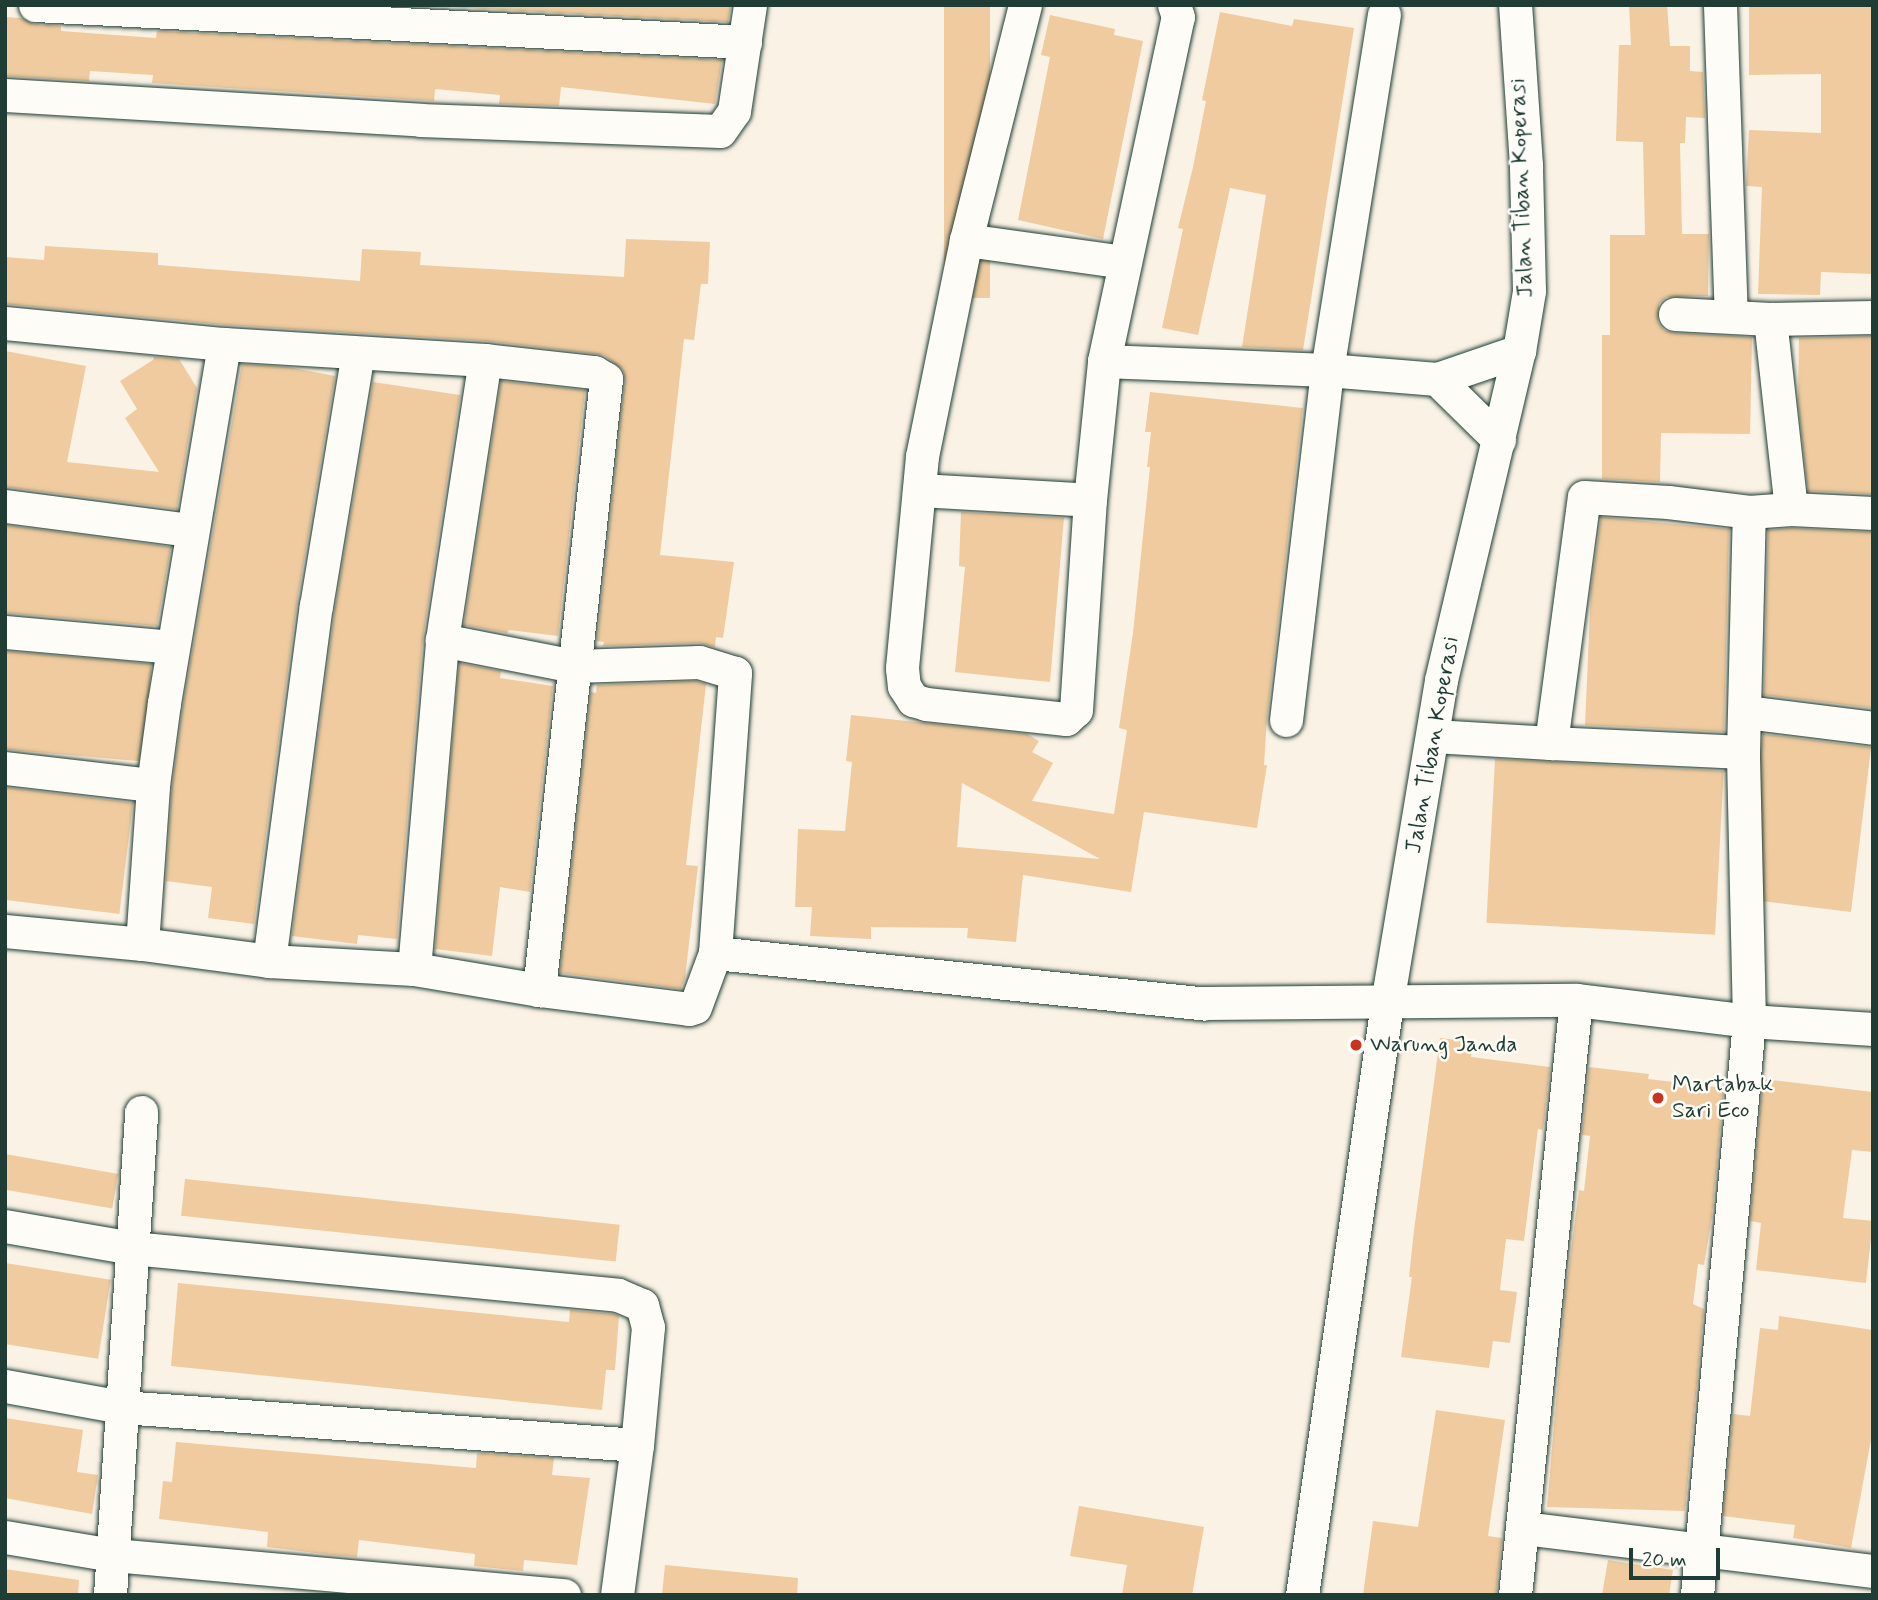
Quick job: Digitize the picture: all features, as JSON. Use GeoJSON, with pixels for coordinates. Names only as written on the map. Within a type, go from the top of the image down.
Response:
{"type":"FeatureCollection","features":[{"type":"Feature","properties":{"kind":"street"},"geometry":{"type":"LineString","coordinates":[[35,5],[418,15],[745,41]]}},
{"type":"Feature","properties":{"kind":"street"},"geometry":{"type":"LineString","coordinates":[[5,95],[419,120],[720,131],[734,111],[750,5]]}},
{"type":"Feature","properties":{"kind":"street"},"geometry":{"type":"LineString","coordinates":[[1025,5],[966,240],[922,456],[902,668],[904,686],[913,700],[926,704],[1066,719],[1076,710],[1090,500],[1104,361],[1178,17],[1174,5]]}},
{"type":"Feature","properties":{"kind":"street","name":"Jalan Tiban Koperasi"},"geometry":{"type":"LineString","coordinates":[[1302,1595],[1387,1003],[1441,680],[1499,440],[1519,351],[1529,290],[1526,165],[1515,5]]}},
{"type":"Feature","properties":{"kind":"street"},"geometry":{"type":"LineString","coordinates":[[1720,5],[1731,315]]}},
{"type":"Feature","properties":{"kind":"street"},"geometry":{"type":"LineString","coordinates":[[1286,720],[1326,370],[1384,15]]}},
{"type":"Feature","properties":{"kind":"street"},"geometry":{"type":"LineString","coordinates":[[966,240],[1124,262]]}},
{"type":"Feature","properties":{"kind":"street"},"geometry":{"type":"LineString","coordinates":[[1675,314],[1770,318],[1873,317]]}},
{"type":"Feature","properties":{"kind":"street"},"geometry":{"type":"LineString","coordinates":[[1770,318],[1791,509]]}},
{"type":"Feature","properties":{"kind":"street"},"geometry":{"type":"LineString","coordinates":[[5,323],[225,345],[485,360],[594,372],[606,379],[539,990]]}},
{"type":"Feature","properties":{"kind":"street"},"geometry":{"type":"LineString","coordinates":[[142,944],[153,785],[172,647],[225,345]]}},
{"type":"Feature","properties":{"kind":"street"},"geometry":{"type":"LineString","coordinates":[[1104,361],[1326,370],[1437,379],[1519,351]]}},
{"type":"Feature","properties":{"kind":"street"},"geometry":{"type":"LineString","coordinates":[[269,961],[316,606],[358,353]]}},
{"type":"Feature","properties":{"kind":"street"},"geometry":{"type":"LineString","coordinates":[[414,969],[442,640],[485,360]]}},
{"type":"Feature","properties":{"kind":"street"},"geometry":{"type":"LineString","coordinates":[[1437,379],[1499,440]]}},
{"type":"Feature","properties":{"kind":"street"},"geometry":{"type":"LineString","coordinates":[[919,490],[1090,500]]}},
{"type":"Feature","properties":{"kind":"street"},"geometry":{"type":"LineString","coordinates":[[1550,743],[1581,499],[1587,496],[1748,512],[1791,509],[1873,513]]}},
{"type":"Feature","properties":{"kind":"street"},"geometry":{"type":"LineString","coordinates":[[5,506],[191,530]]}},
{"type":"Feature","properties":{"kind":"street"},"geometry":{"type":"LineString","coordinates":[[1697,1595],[1749,1021],[1743,752],[1748,512]]}},
{"type":"Feature","properties":{"kind":"street"},"geometry":{"type":"LineString","coordinates":[[5,632],[172,647]]}},
{"type":"Feature","properties":{"kind":"street"},"geometry":{"type":"LineString","coordinates":[[5,931],[142,944],[269,961],[414,969],[539,990],[689,1009],[699,1000],[715,953],[735,673],[699,662],[574,666],[442,640]]}},
{"type":"Feature","properties":{"kind":"street"},"geometry":{"type":"LineString","coordinates":[[1745,712],[1873,728]]}},
{"type":"Feature","properties":{"kind":"street"},"geometry":{"type":"LineString","coordinates":[[1433,736],[1743,752]]}},
{"type":"Feature","properties":{"kind":"street"},"geometry":{"type":"LineString","coordinates":[[5,768],[153,785]]}},
{"type":"Feature","properties":{"kind":"street"},"geometry":{"type":"LineString","coordinates":[[715,953],[1203,1003],[1576,1000],[1749,1021],[1873,1029]]}},
{"type":"Feature","properties":{"kind":"street"},"geometry":{"type":"LineString","coordinates":[[1515,1595],[1576,1000]]}},
{"type":"Feature","properties":{"kind":"street"},"geometry":{"type":"LineString","coordinates":[[110,1595],[141,1112]]}},
{"type":"Feature","properties":{"kind":"street"},"geometry":{"type":"LineString","coordinates":[[5,1226],[132,1248],[618,1295],[642,1306],[648,1327],[637,1445],[617,1595]]}},
{"type":"Feature","properties":{"kind":"street"},"geometry":{"type":"LineString","coordinates":[[5,1386],[122,1407],[637,1445]]}},
{"type":"Feature","properties":{"kind":"street"},"geometry":{"type":"LineString","coordinates":[[1523,1528],[1873,1571]]}},
{"type":"Feature","properties":{"kind":"street"},"geometry":{"type":"LineString","coordinates":[[5,1537],[113,1555],[564,1595]]}},
{"type":"Feature","properties":{"kind":"street"},"geometry":{"type":"LineString","coordinates":[[1872,1595],[1873,1581]]}},
{"type":"Feature","properties":{"kind":"building"},"geometry":{"type":"Polygon","coordinates":[[[410,5],[731,5],[728,22],[410,5]]]}},
{"type":"Feature","properties":{"kind":"building"},"geometry":{"type":"Polygon","coordinates":[[[944,5],[990,5],[990,298],[944,298],[944,5]]]}},
{"type":"Feature","properties":{"kind":"building"},"geometry":{"type":"Polygon","coordinates":[[[1629,5],[1667,5],[1670,46],[1690,46],[1690,71],[1703,72],[1705,118],[1686,117],[1685,143],[1680,143],[1682,234],[1709,234],[1708,296],[1666,297],[1659,304],[1658,322],[1664,330],[1674,333],[1752,337],[1750,434],[1661,433],[1660,482],[1602,479],[1602,335],[1610,335],[1610,235],[1645,235],[1643,142],[1616,141],[1619,45],[1631,45],[1629,5]]]}},
{"type":"Feature","properties":{"kind":"building"},"geometry":{"type":"Polygon","coordinates":[[[1749,5],[1873,5],[1873,274],[1821,272],[1820,295],[1758,294],[1762,187],[1746,186],[1749,130],[1821,133],[1821,74],[1749,75],[1749,5]]]}},
{"type":"Feature","properties":{"kind":"building"},"geometry":{"type":"Polygon","coordinates":[[[1220,12],[1292,26],[1294,19],[1354,28],[1303,350],[1242,347],[1266,195],[1230,188],[1198,335],[1162,328],[1183,229],[1178,228],[1206,101],[1202,100],[1220,12]]]}},
{"type":"Feature","properties":{"kind":"building"},"geometry":{"type":"Polygon","coordinates":[[[1050,15],[1115,29],[1114,35],[1143,41],[1103,239],[1018,220],[1050,57],[1041,55],[1050,15]]]}},
{"type":"Feature","properties":{"kind":"building"},"geometry":{"type":"Polygon","coordinates":[[[5,17],[22,18],[34,24],[61,26],[61,31],[156,38],[157,31],[722,60],[715,104],[561,87],[559,106],[499,104],[500,95],[435,89],[434,101],[152,83],[153,75],[90,71],[89,81],[5,76],[5,17]]]}},
{"type":"Feature","properties":{"kind":"building"},"geometry":{"type":"Polygon","coordinates":[[[626,239],[710,242],[708,284],[701,284],[694,340],[684,339],[660,555],[734,562],[723,638],[716,637],[715,647],[698,643],[603,646],[604,642],[597,641],[625,381],[623,370],[604,355],[486,341],[226,325],[5,304],[5,257],[44,260],[45,246],[158,253],[158,265],[360,281],[362,249],[421,252],[420,265],[624,277],[626,239]]]}},
{"type":"Feature","properties":{"kind":"building"},"geometry":{"type":"Polygon","coordinates":[[[1873,336],[1873,494],[1808,491],[1798,401],[1799,338],[1873,336]]]}},
{"type":"Feature","properties":{"kind":"building"},"geometry":{"type":"Polygon","coordinates":[[[5,351],[86,366],[67,462],[159,472],[125,418],[137,409],[120,381],[154,357],[179,359],[197,388],[177,509],[5,487],[5,351]]]}},
{"type":"Feature","properties":{"kind":"building"},"geometry":{"type":"Polygon","coordinates":[[[242,364],[288,367],[335,376],[297,603],[254,924],[208,918],[212,887],[166,881],[172,787],[183,706],[242,364]]]}},
{"type":"Feature","properties":{"kind":"building"},"geometry":{"type":"Polygon","coordinates":[[[501,381],[585,390],[558,636],[509,630],[507,633],[464,625],[501,381]]]}},
{"type":"Feature","properties":{"kind":"building"},"geometry":{"type":"Polygon","coordinates":[[[373,382],[460,395],[423,638],[397,939],[358,935],[357,944],[292,936],[335,609],[373,382]]]}},
{"type":"Feature","properties":{"kind":"building"},"geometry":{"type":"Polygon","coordinates":[[[1150,392],[1303,408],[1267,718],[1264,765],[1267,765],[1257,828],[1144,812],[1131,892],[1023,875],[1016,942],[967,938],[968,928],[871,927],[871,939],[810,936],[812,907],[795,907],[798,829],[845,831],[852,762],[846,761],[851,715],[1027,734],[1039,741],[1032,752],[1053,763],[1032,801],[1114,814],[1127,730],[1119,728],[1133,633],[1150,467],[1147,467],[1151,432],[1145,432],[1150,392]],[[962,783],[957,847],[1100,859],[962,783]]]}},
{"type":"Feature","properties":{"kind":"building"},"geometry":{"type":"Polygon","coordinates":[[[961,512],[1064,518],[1050,682],[955,672],[965,567],[959,566],[961,512]]]}},
{"type":"Feature","properties":{"kind":"building"},"geometry":{"type":"Polygon","coordinates":[[[1601,517],[1729,529],[1724,732],[1585,725],[1591,589],[1601,517]]]}},
{"type":"Feature","properties":{"kind":"building"},"geometry":{"type":"Polygon","coordinates":[[[5,525],[171,547],[157,626],[5,613],[5,525]]]}},
{"type":"Feature","properties":{"kind":"building"},"geometry":{"type":"Polygon","coordinates":[[[1791,528],[1873,532],[1871,708],[1764,695],[1768,530],[1791,528]]]}},
{"type":"Feature","properties":{"kind":"building"},"geometry":{"type":"Polygon","coordinates":[[[5,651],[151,664],[143,761],[5,749],[5,651]]]}},
{"type":"Feature","properties":{"kind":"building"},"geometry":{"type":"Polygon","coordinates":[[[459,663],[501,671],[500,678],[553,686],[530,892],[500,887],[492,956],[435,949],[459,663]]]}},
{"type":"Feature","properties":{"kind":"building"},"geometry":{"type":"Polygon","coordinates":[[[696,681],[706,684],[686,865],[698,866],[685,978],[681,989],[560,973],[591,692],[596,693],[597,685],[696,681]]]}},
{"type":"Feature","properties":{"kind":"building"},"geometry":{"type":"Polygon","coordinates":[[[1763,734],[1871,747],[1851,912],[1743,899],[1763,734]]]}},
{"type":"Feature","properties":{"kind":"building"},"geometry":{"type":"Polygon","coordinates":[[[1495,759],[1724,771],[1715,935],[1486,923],[1495,759]]]}},
{"type":"Feature","properties":{"kind":"building"},"geometry":{"type":"Polygon","coordinates":[[[5,787],[133,803],[119,914],[5,900],[5,787]]]}},
{"type":"Feature","properties":{"kind":"building"},"geometry":{"type":"Polygon","coordinates":[[[1440,1038],[1473,1042],[1471,1057],[1550,1067],[1543,1130],[1538,1129],[1524,1241],[1506,1239],[1500,1290],[1517,1292],[1510,1343],[1493,1341],[1489,1368],[1401,1357],[1412,1277],[1409,1277],[1414,1230],[1440,1038]]]}},
{"type":"Feature","properties":{"kind":"building"},"geometry":{"type":"Polygon","coordinates":[[[1589,1067],[1649,1074],[1648,1079],[1724,1088],[1712,1217],[1704,1265],[1698,1264],[1693,1304],[1704,1309],[1685,1511],[1547,1507],[1565,1296],[1579,1190],[1584,1191],[1590,1136],[1582,1135],[1589,1067]]]}},
{"type":"Feature","properties":{"kind":"building"},"geometry":{"type":"Polygon","coordinates":[[[1763,1079],[1873,1092],[1873,1152],[1852,1150],[1843,1218],[1873,1221],[1866,1283],[1756,1270],[1761,1223],[1750,1221],[1763,1079]]]}},
{"type":"Feature","properties":{"kind":"building"},"geometry":{"type":"Polygon","coordinates":[[[5,1154],[118,1174],[112,1208],[5,1190],[5,1154]]]}},
{"type":"Feature","properties":{"kind":"building"},"geometry":{"type":"Polygon","coordinates":[[[185,1179],[620,1225],[616,1261],[181,1216],[185,1179]]]}},
{"type":"Feature","properties":{"kind":"building"},"geometry":{"type":"Polygon","coordinates":[[[5,1263],[111,1280],[98,1359],[5,1344],[5,1263]]]}},
{"type":"Feature","properties":{"kind":"building"},"geometry":{"type":"Polygon","coordinates":[[[178,1283],[569,1322],[570,1310],[613,1314],[619,1316],[615,1370],[606,1370],[602,1410],[171,1366],[178,1283]]]}},
{"type":"Feature","properties":{"kind":"building"},"geometry":{"type":"Polygon","coordinates":[[[1779,1316],[1873,1330],[1873,1429],[1851,1548],[1793,1538],[1795,1525],[1723,1516],[1733,1414],[1750,1416],[1760,1328],[1778,1330],[1779,1316]]]}},
{"type":"Feature","properties":{"kind":"building"},"geometry":{"type":"Polygon","coordinates":[[[1436,1410],[1505,1420],[1488,1536],[1502,1538],[1496,1595],[1363,1595],[1373,1521],[1418,1527],[1436,1410]]]}},
{"type":"Feature","properties":{"kind":"building"},"geometry":{"type":"Polygon","coordinates":[[[5,1418],[83,1430],[77,1472],[98,1475],[92,1514],[5,1498],[5,1418]]]}},
{"type":"Feature","properties":{"kind":"building"},"geometry":{"type":"Polygon","coordinates":[[[176,1442],[476,1468],[477,1453],[554,1458],[552,1475],[590,1478],[577,1565],[524,1560],[523,1571],[474,1566],[475,1554],[359,1540],[357,1557],[332,1555],[267,1547],[268,1532],[159,1519],[163,1481],[172,1482],[176,1442]]]}},
{"type":"Feature","properties":{"kind":"building"},"geometry":{"type":"Polygon","coordinates":[[[1079,1506],[1204,1527],[1192,1595],[1122,1595],[1127,1565],[1070,1556],[1079,1506]]]}},
{"type":"Feature","properties":{"kind":"building"},"geometry":{"type":"Polygon","coordinates":[[[1608,1560],[1673,1570],[1669,1595],[1602,1595],[1608,1560]]]}},
{"type":"Feature","properties":{"kind":"building"},"geometry":{"type":"Polygon","coordinates":[[[665,1565],[798,1578],[797,1595],[662,1595],[665,1565]]]}},
{"type":"Feature","properties":{"kind":"building"},"geometry":{"type":"Polygon","coordinates":[[[5,1569],[79,1580],[78,1595],[5,1595],[5,1569]]]}},
{"type":"Feature","properties":{"kind":"place","name":"Warung Janda"},"geometry":{"type":"Point","coordinates":[1356,1045]}},
{"type":"Feature","properties":{"kind":"place","name":"Martabak Sari Eco"},"geometry":{"type":"Point","coordinates":[1658,1098]}}]}
